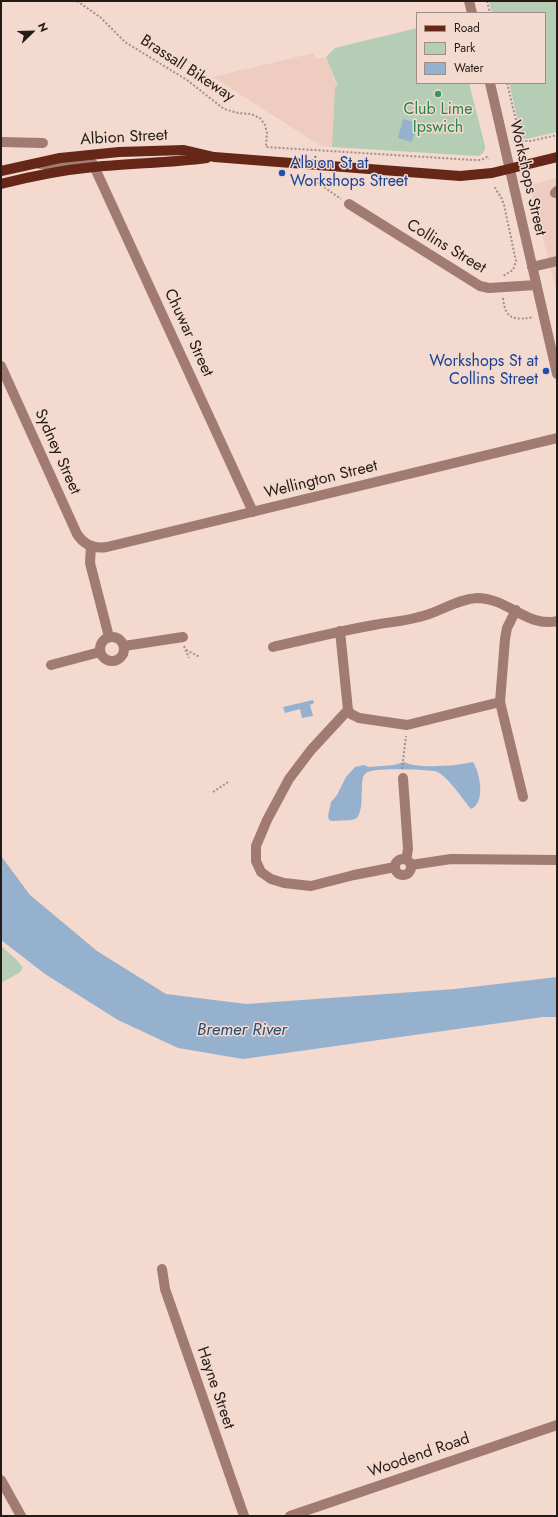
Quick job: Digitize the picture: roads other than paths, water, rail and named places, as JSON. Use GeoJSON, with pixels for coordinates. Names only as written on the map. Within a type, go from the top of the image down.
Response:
{"type":"FeatureCollection","features":[{"type":"Feature","properties":{"kind":"main road","name":"Albion Street"},"geometry":{"type":"LineString","coordinates":[[1,171],[36,163],[85,155],[167,150],[184,150],[214,157],[460,176],[509,169],[557,157]]}},
{"type":"Feature","properties":{"kind":"main road","name":"Albion Street"},"geometry":{"type":"LineString","coordinates":[[1,184],[47,174],[95,167],[175,162],[214,157]]}},
{"type":"Feature","properties":{"kind":"street"},"geometry":{"type":"LineString","coordinates":[[468,1],[472,12]]}},
{"type":"Feature","properties":{"kind":"street","name":"Workshops Street"},"geometry":{"type":"LineString","coordinates":[[490,84],[557,374]]}},
{"type":"Feature","properties":{"kind":"street"},"geometry":{"type":"LineString","coordinates":[[1,142],[43,143]]}},
{"type":"Feature","properties":{"kind":"street","name":"Albion Street"},"geometry":{"type":"LineString","coordinates":[[36,163],[51,165],[85,160],[90,161],[95,167]]}},
{"type":"Feature","properties":{"kind":"street","name":"Chuwar Street"},"geometry":{"type":"LineString","coordinates":[[95,167],[253,512]]}},
{"type":"Feature","properties":{"kind":"street","name":"Collins Street"},"geometry":{"type":"LineString","coordinates":[[349,204],[480,286],[489,288],[536,284]]}},
{"type":"Feature","properties":{"kind":"street"},"geometry":{"type":"LineString","coordinates":[[532,267],[557,261]]}},
{"type":"Feature","properties":{"kind":"street","name":"Sydney Street"},"geometry":{"type":"LineString","coordinates":[[1,366],[77,534],[83,541],[91,546]]}},
{"type":"Feature","properties":{"kind":"street","name":"Wellington Street"},"geometry":{"type":"LineString","coordinates":[[91,546],[98,548],[107,547],[557,438]]}},
{"type":"Feature","properties":{"kind":"street"},"geometry":{"type":"LineString","coordinates":[[91,546],[90,563],[109,637]]}},
{"type":"Feature","properties":{"kind":"street"},"geometry":{"type":"LineString","coordinates":[[273,647],[340,632],[422,617],[459,602],[478,598],[503,603],[541,622],[547,623],[557,621]]}},
{"type":"Feature","properties":{"kind":"street"},"geometry":{"type":"LineString","coordinates":[[516,610],[507,628],[505,639],[500,702],[523,797]]}},
{"type":"Feature","properties":{"kind":"street"},"geometry":{"type":"LineString","coordinates":[[340,632],[348,710],[351,714],[359,718],[407,725],[500,702]]}},
{"type":"Feature","properties":{"kind":"street"},"geometry":{"type":"LineString","coordinates":[[109,637],[117,638],[124,646],[123,655],[113,662],[105,659],[100,652],[101,644],[109,637]]}},
{"type":"Feature","properties":{"kind":"street"},"geometry":{"type":"LineString","coordinates":[[124,646],[183,637]]}},
{"type":"Feature","properties":{"kind":"street"},"geometry":{"type":"LineString","coordinates":[[51,665],[100,652]]}},
{"type":"Feature","properties":{"kind":"street"},"geometry":{"type":"LineString","coordinates":[[348,710],[311,750],[289,779],[267,820],[256,846],[256,861],[261,872],[271,879],[284,883],[311,886],[360,873],[395,867]]}},
{"type":"Feature","properties":{"kind":"street"},"geometry":{"type":"LineString","coordinates":[[402,774],[408,862],[410,871],[404,875],[397,873],[395,867],[398,861],[408,862],[451,859],[557,860]]}},
{"type":"Feature","properties":{"kind":"street","name":"Hayne Street"},"geometry":{"type":"LineString","coordinates":[[162,1269],[165,1289],[244,1516]]}},
{"type":"Feature","properties":{"kind":"street","name":"Woodend Road"},"geometry":{"type":"LineString","coordinates":[[290,1516],[557,1425]]}},
{"type":"Feature","properties":{"kind":"street"},"geometry":{"type":"LineString","coordinates":[[1,1480],[21,1516]]}},
{"type":"Feature","properties":{"kind":"water"},"geometry":{"type":"Polygon","coordinates":[[[403,119],[418,123],[412,142],[398,138],[403,119]]]}},
{"type":"Feature","properties":{"kind":"water"},"geometry":{"type":"Polygon","coordinates":[[[313,700],[314,703],[310,705],[313,716],[302,718],[300,709],[285,713],[283,707],[313,700]]]}},
{"type":"Feature","properties":{"kind":"water"},"geometry":{"type":"Polygon","coordinates":[[[404,762],[418,766],[448,766],[473,762],[478,773],[480,787],[479,801],[476,806],[471,809],[445,777],[435,771],[399,769],[370,771],[366,773],[362,782],[361,807],[357,818],[352,820],[329,820],[328,816],[331,802],[337,795],[346,777],[355,767],[364,765],[369,767],[394,765],[404,762]]]}},
{"type":"Feature","properties":{"kind":"water","name":"Bremer River"},"geometry":{"type":"Polygon","coordinates":[[[1,856],[30,895],[97,951],[166,994],[246,1004],[455,989],[557,977],[557,1017],[543,1017],[243,1059],[178,1048],[118,1020],[45,974],[1,940],[1,856]]]}},
{"type":"Feature","properties":{"kind":"place","name":"Club Lime Ipswich"},"geometry":{"type":"Point","coordinates":[438,94]}},
{"type":"Feature","properties":{"kind":"place","name":"Albion St at Workshops Street"},"geometry":{"type":"Point","coordinates":[282,173]}},
{"type":"Feature","properties":{"kind":"place","name":"Workshops St at Collins Street"},"geometry":{"type":"Point","coordinates":[546,371]}}]}
